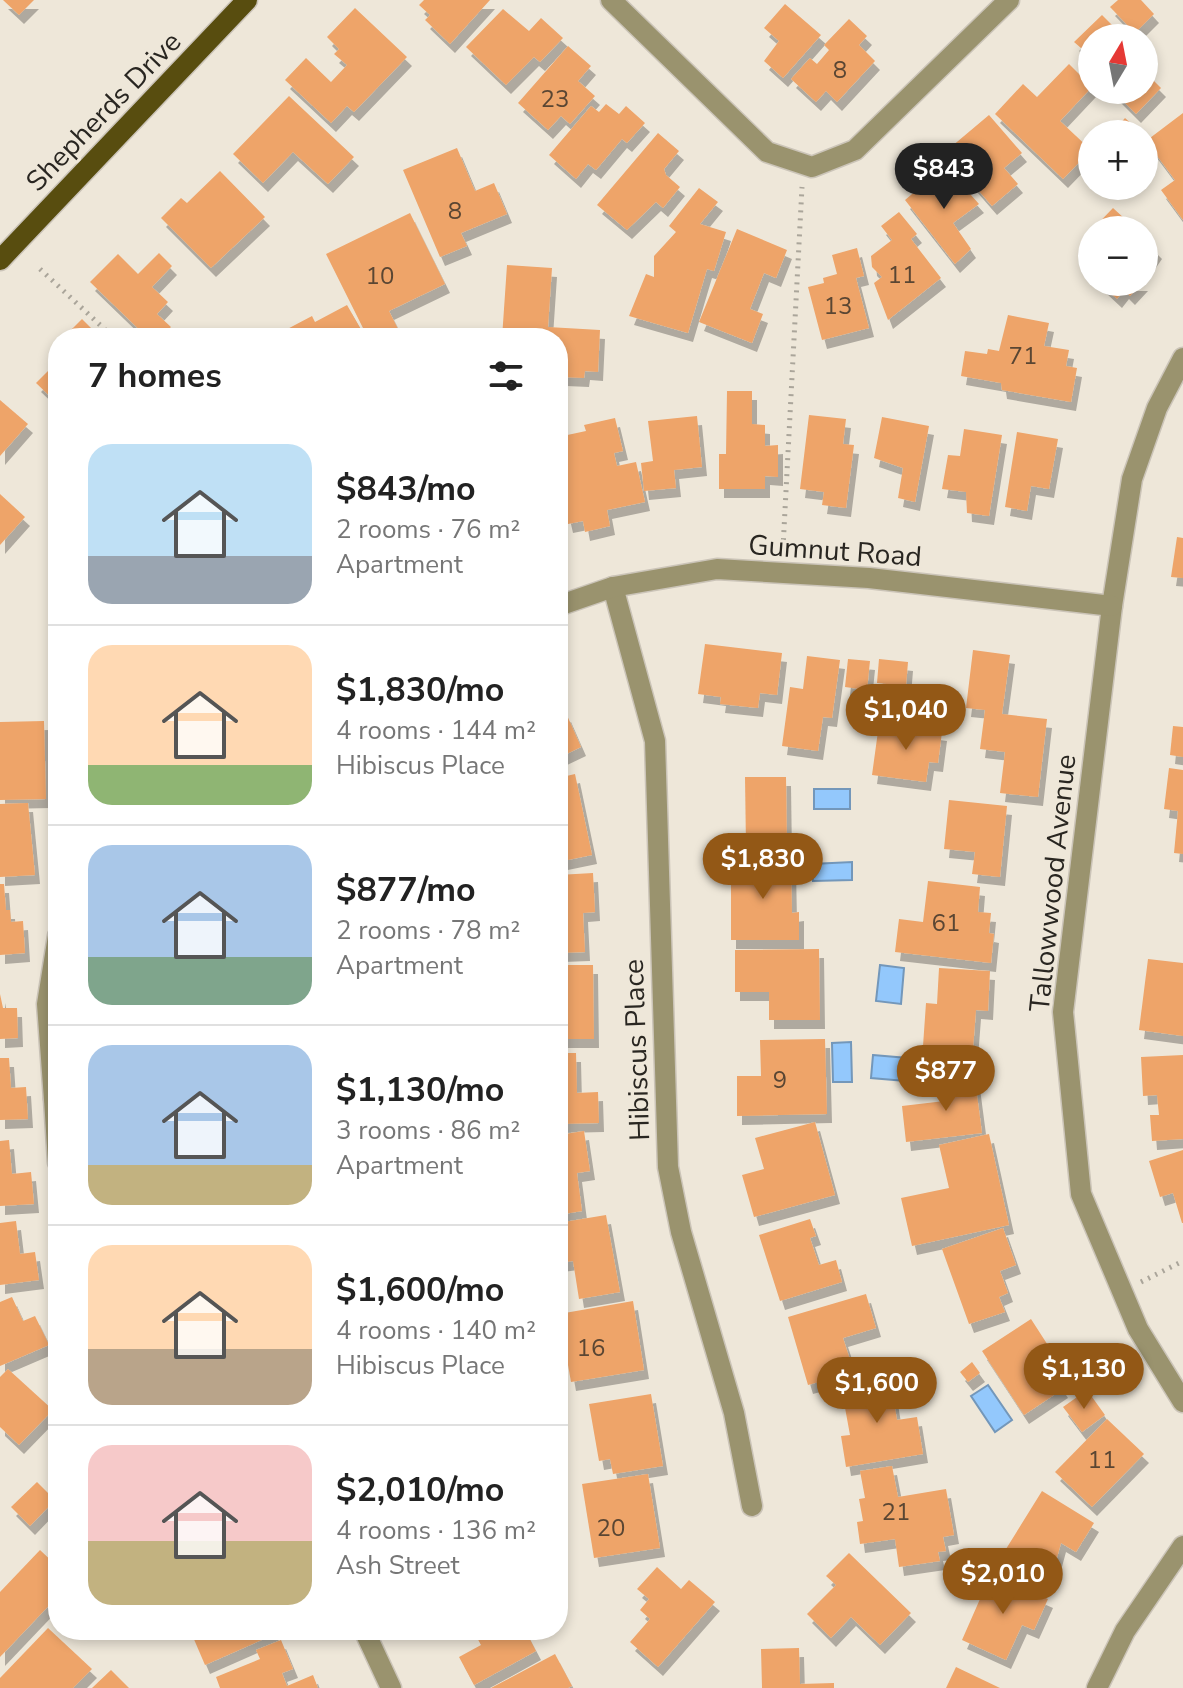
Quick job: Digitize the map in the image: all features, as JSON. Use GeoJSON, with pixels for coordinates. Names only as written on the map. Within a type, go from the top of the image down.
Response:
{"type":"FeatureCollection","features":[{"type":"Feature","properties":{"kind":"main road","name":"Shepherds Drive"},"geometry":{"type":"LineString","coordinates":[[0,260],[247,0]]}},
{"type":"Feature","properties":{"kind":"street"},"geometry":{"type":"LineString","coordinates":[[611,0],[767,152],[812,167],[855,150],[1009,0]]}},
{"type":"Feature","properties":{"kind":"street","name":"Tallowwood Avenue"},"geometry":{"type":"LineString","coordinates":[[1183,358],[1157,408],[1132,479],[1112,606],[1063,1012],[1081,1194],[1138,1329],[1183,1402]]}},
{"type":"Feature","properties":{"kind":"street","name":"Gumnut Road"},"geometry":{"type":"LineString","coordinates":[[568,603],[613,587],[717,569],[869,578],[1112,606]]}},
{"type":"Feature","properties":{"kind":"street","name":"Hibiscus Place"},"geometry":{"type":"LineString","coordinates":[[613,587],[655,741],[668,1167],[681,1232],[734,1413],[752,1506]]}},
{"type":"Feature","properties":{"kind":"street"},"geometry":{"type":"LineString","coordinates":[[1097,1688],[1125,1631],[1183,1546]]}},
{"type":"Feature","properties":{"kind":"street"},"geometry":{"type":"LineString","coordinates":[[369,1640],[391,1688]]}},
{"type":"Feature","properties":{"kind":"path"},"geometry":{"type":"LineString","coordinates":[[781,573],[803,164]]}},
{"type":"Feature","properties":{"kind":"path"},"geometry":{"type":"LineString","coordinates":[[40,269],[103,328]]}},
{"type":"Feature","properties":{"kind":"path"},"geometry":{"type":"LineString","coordinates":[[1123,1292],[1183,1261]]}},
{"type":"Feature","properties":{"kind":"water"},"geometry":{"type":"Polygon","coordinates":[[[814,789],[850,789],[850,809],[814,809],[814,789]]]}},
{"type":"Feature","properties":{"kind":"water"},"geometry":{"type":"Polygon","coordinates":[[[852,862],[852,880],[813,881],[812,864],[852,862]]]}},
{"type":"Feature","properties":{"kind":"water"},"geometry":{"type":"Polygon","coordinates":[[[880,965],[904,968],[901,1004],[876,1001],[880,965]]]}},
{"type":"Feature","properties":{"kind":"water"},"geometry":{"type":"Polygon","coordinates":[[[851,1042],[852,1082],[833,1082],[832,1043],[851,1042]]]}},
{"type":"Feature","properties":{"kind":"water"},"geometry":{"type":"Polygon","coordinates":[[[873,1055],[919,1059],[917,1082],[871,1078],[873,1055]]]}},
{"type":"Feature","properties":{"kind":"water"},"geometry":{"type":"Polygon","coordinates":[[[988,1385],[1012,1420],[995,1432],[971,1396],[988,1385]]]}},
{"type":"Feature","properties":{"kind":"building"},"geometry":{"type":"Polygon","coordinates":[[[3,0],[34,0],[19,15],[3,0]]]}},
{"type":"Feature","properties":{"kind":"building"},"geometry":{"type":"Polygon","coordinates":[[[424,0],[490,0],[450,44],[425,20],[430,15],[419,5],[424,0]]]}},
{"type":"Feature","properties":{"kind":"building"},"geometry":{"type":"Polygon","coordinates":[[[1118,0],[1141,0],[1154,14],[1144,24],[1126,24],[1110,7],[1118,0]]]}},
{"type":"Feature","properties":{"kind":"building"},"geometry":{"type":"Polygon","coordinates":[[[785,4],[821,35],[783,78],[764,61],[779,41],[764,28],[785,4]]]}},
{"type":"Feature","properties":{"kind":"building"},"geometry":{"type":"Polygon","coordinates":[[[355,8],[407,57],[354,112],[347,106],[331,123],[285,80],[306,58],[331,82],[347,65],[334,54],[339,49],[327,37],[355,8]]]}},
{"type":"Feature","properties":{"kind":"building"},"geometry":{"type":"Polygon","coordinates":[[[503,9],[529,31],[541,18],[563,38],[540,62],[534,57],[506,85],[466,47],[503,9]]]}},
{"type":"Feature","properties":{"kind":"building"},"geometry":{"type":"Polygon","coordinates":[[[1102,15],[1111,24],[1093,24],[1102,15]]]}},
{"type":"Feature","properties":{"kind":"building"},"geometry":{"type":"Polygon","coordinates":[[[849,19],[867,36],[859,45],[875,61],[837,102],[826,91],[816,102],[791,79],[810,58],[817,64],[829,50],[824,45],[849,19]]]}},
{"type":"Feature","properties":{"kind":"building"},"geometry":{"type":"Polygon","coordinates":[[[568,46],[591,66],[578,81],[595,96],[570,124],[561,116],[548,130],[518,103],[568,46]]]}},
{"type":"Feature","properties":{"kind":"building"},"geometry":{"type":"Polygon","coordinates":[[[1069,64],[1078,73],[1078,102],[1060,121],[1078,138],[1078,163],[1063,179],[995,114],[1023,84],[1037,97],[1069,64]]]}},
{"type":"Feature","properties":{"kind":"building"},"geometry":{"type":"Polygon","coordinates":[[[289,96],[354,157],[328,184],[293,152],[263,183],[233,154],[289,96]]]}},
{"type":"Feature","properties":{"kind":"building"},"geometry":{"type":"Polygon","coordinates":[[[606,104],[619,114],[626,106],[645,123],[627,143],[622,139],[596,170],[588,164],[576,179],[549,155],[591,106],[599,112],[606,104]]]}},
{"type":"Feature","properties":{"kind":"building"},"geometry":{"type":"Polygon","coordinates":[[[1126,104],[1146,104],[1136,114],[1126,104]]]}},
{"type":"Feature","properties":{"kind":"building"},"geometry":{"type":"Polygon","coordinates":[[[1183,113],[1183,220],[1161,190],[1175,180],[1158,157],[1158,132],[1183,113]]]}},
{"type":"Feature","properties":{"kind":"building"},"geometry":{"type":"Polygon","coordinates":[[[989,115],[1022,153],[1004,168],[1018,184],[992,206],[945,152],[989,115]]]}},
{"type":"Feature","properties":{"kind":"building"},"geometry":{"type":"Polygon","coordinates":[[[658,133],[679,151],[664,169],[666,175],[680,187],[663,208],[656,202],[627,230],[597,205],[658,133]]]}},
{"type":"Feature","properties":{"kind":"building"},"geometry":{"type":"Polygon","coordinates":[[[457,148],[475,191],[494,183],[507,214],[461,233],[467,246],[440,257],[403,170],[457,148]]]}},
{"type":"Feature","properties":{"kind":"building"},"geometry":{"type":"Polygon","coordinates":[[[945,166],[979,204],[953,223],[971,249],[955,264],[905,200],[945,166]]]}},
{"type":"Feature","properties":{"kind":"building"},"geometry":{"type":"Polygon","coordinates":[[[220,171],[265,217],[211,268],[161,218],[181,198],[187,203],[220,171]]]}},
{"type":"Feature","properties":{"kind":"building"},"geometry":{"type":"Polygon","coordinates":[[[699,188],[718,202],[700,224],[726,232],[714,271],[707,269],[688,333],[629,316],[646,274],[654,277],[654,256],[676,232],[669,226],[699,188]]]}},
{"type":"Feature","properties":{"kind":"building"},"geometry":{"type":"Polygon","coordinates":[[[1113,208],[1122,216],[1105,216],[1113,208]]]}},
{"type":"Feature","properties":{"kind":"building"},"geometry":{"type":"Polygon","coordinates":[[[899,212],[917,234],[911,239],[941,278],[888,320],[874,283],[882,277],[872,267],[871,256],[892,240],[881,226],[899,212]]]}},
{"type":"Feature","properties":{"kind":"building"},"geometry":{"type":"Polygon","coordinates":[[[410,213],[445,284],[389,311],[398,328],[363,328],[326,254],[410,213]]]}},
{"type":"Feature","properties":{"kind":"building"},"geometry":{"type":"Polygon","coordinates":[[[737,229],[787,250],[776,278],[764,273],[750,309],[763,314],[752,343],[699,322],[737,229]]]}},
{"type":"Feature","properties":{"kind":"building"},"geometry":{"type":"Polygon","coordinates":[[[857,248],[864,276],[856,278],[869,328],[822,340],[808,287],[824,283],[823,278],[837,274],[832,255],[857,248]]]}},
{"type":"Feature","properties":{"kind":"building"},"geometry":{"type":"Polygon","coordinates":[[[159,253],[172,266],[152,287],[168,302],[157,314],[170,328],[138,328],[90,282],[118,254],[138,274],[159,253]]]}},
{"type":"Feature","properties":{"kind":"building"},"geometry":{"type":"Polygon","coordinates":[[[507,265],[552,268],[548,327],[565,328],[503,328],[507,265]]]}},
{"type":"Feature","properties":{"kind":"building"},"geometry":{"type":"Polygon","coordinates":[[[347,305],[360,328],[289,328],[312,316],[315,322],[347,305]]]}},
{"type":"Feature","properties":{"kind":"building"},"geometry":{"type":"Polygon","coordinates":[[[1008,315],[1049,323],[1044,346],[1069,350],[1066,366],[1077,368],[1071,402],[1002,390],[1001,383],[961,376],[965,351],[987,354],[988,349],[999,351],[1008,315]]]}},
{"type":"Feature","properties":{"kind":"building"},"geometry":{"type":"Polygon","coordinates":[[[82,319],[91,328],[73,328],[82,319]]]}},
{"type":"Feature","properties":{"kind":"building"},"geometry":{"type":"Polygon","coordinates":[[[568,328],[600,330],[598,372],[585,371],[584,378],[568,377],[568,328]]]}},
{"type":"Feature","properties":{"kind":"building"},"geometry":{"type":"Polygon","coordinates":[[[48,371],[48,394],[36,383],[48,371]]]}},
{"type":"Feature","properties":{"kind":"building"},"geometry":{"type":"Polygon","coordinates":[[[727,391],[752,391],[752,424],[765,425],[765,446],[778,445],[778,477],[765,476],[765,489],[719,489],[719,454],[726,454],[727,391]]]}},
{"type":"Feature","properties":{"kind":"building"},"geometry":{"type":"Polygon","coordinates":[[[0,400],[28,424],[0,456],[0,400]]]}},
{"type":"Feature","properties":{"kind":"building"},"geometry":{"type":"Polygon","coordinates":[[[809,415],[846,419],[843,444],[854,445],[846,508],[822,505],[824,492],[800,489],[809,415]]]}},
{"type":"Feature","properties":{"kind":"building"},"geometry":{"type":"Polygon","coordinates":[[[697,416],[702,467],[674,470],[676,488],[644,491],[641,463],[653,461],[648,421],[697,416]]]}},
{"type":"Feature","properties":{"kind":"building"},"geometry":{"type":"Polygon","coordinates":[[[882,417],[929,426],[915,502],[898,498],[903,468],[874,458],[882,417]]]}},
{"type":"Feature","properties":{"kind":"building"},"geometry":{"type":"Polygon","coordinates":[[[615,418],[623,451],[614,453],[617,466],[636,462],[645,502],[607,510],[610,526],[585,532],[583,521],[568,524],[568,435],[586,431],[584,425],[615,418]]]}},
{"type":"Feature","properties":{"kind":"building"},"geometry":{"type":"Polygon","coordinates":[[[964,429],[1002,435],[989,516],[967,513],[966,492],[942,489],[948,455],[960,456],[964,429]]]}},
{"type":"Feature","properties":{"kind":"building"},"geometry":{"type":"Polygon","coordinates":[[[1017,432],[1058,439],[1049,489],[1031,486],[1027,511],[1005,507],[1017,432]]]}},
{"type":"Feature","properties":{"kind":"building"},"geometry":{"type":"Polygon","coordinates":[[[0,494],[25,517],[0,545],[0,494]]]}},
{"type":"Feature","properties":{"kind":"building"},"geometry":{"type":"Polygon","coordinates":[[[1177,537],[1183,538],[1183,578],[1171,577],[1177,537]]]}},
{"type":"Feature","properties":{"kind":"building"},"geometry":{"type":"Polygon","coordinates":[[[705,644],[782,653],[777,695],[760,693],[758,708],[720,704],[721,697],[698,694],[705,644]]]}},
{"type":"Feature","properties":{"kind":"building"},"geometry":{"type":"Polygon","coordinates":[[[973,650],[1010,655],[1002,714],[1047,719],[1038,797],[1000,793],[1005,752],[980,749],[985,710],[966,708],[973,650]]]}},
{"type":"Feature","properties":{"kind":"building"},"geometry":{"type":"Polygon","coordinates":[[[807,656],[840,660],[832,718],[823,717],[818,751],[782,746],[790,687],[803,689],[807,656]]]}},
{"type":"Feature","properties":{"kind":"building"},"geometry":{"type":"Polygon","coordinates":[[[848,659],[870,661],[867,690],[845,687],[848,659]]]}},
{"type":"Feature","properties":{"kind":"building"},"geometry":{"type":"Polygon","coordinates":[[[879,659],[908,662],[906,686],[877,683],[879,659]]]}},
{"type":"Feature","properties":{"kind":"building"},"geometry":{"type":"Polygon","coordinates":[[[568,718],[581,747],[568,753],[568,718]]]}},
{"type":"Feature","properties":{"kind":"building"},"geometry":{"type":"Polygon","coordinates":[[[44,721],[46,799],[0,800],[0,722],[44,721]]]}},
{"type":"Feature","properties":{"kind":"building"},"geometry":{"type":"Polygon","coordinates":[[[879,724],[942,732],[938,763],[929,762],[926,782],[872,775],[879,724]]]}},
{"type":"Feature","properties":{"kind":"building"},"geometry":{"type":"Polygon","coordinates":[[[1173,726],[1183,727],[1183,757],[1170,755],[1173,726]]]}},
{"type":"Feature","properties":{"kind":"building"},"geometry":{"type":"Polygon","coordinates":[[[1169,768],[1183,770],[1183,854],[1174,853],[1178,811],[1164,809],[1169,768]]]}},
{"type":"Feature","properties":{"kind":"building"},"geometry":{"type":"Polygon","coordinates":[[[575,774],[592,855],[568,860],[568,776],[575,774]]]}},
{"type":"Feature","properties":{"kind":"building"},"geometry":{"type":"Polygon","coordinates":[[[745,777],[786,777],[787,847],[746,847],[745,777]]]}},
{"type":"Feature","properties":{"kind":"building"},"geometry":{"type":"Polygon","coordinates":[[[949,800],[1007,806],[1000,877],[972,874],[975,852],[944,849],[949,800]]]}},
{"type":"Feature","properties":{"kind":"building"},"geometry":{"type":"Polygon","coordinates":[[[28,803],[35,875],[0,877],[0,804],[28,803]]]}},
{"type":"Feature","properties":{"kind":"building"},"geometry":{"type":"Polygon","coordinates":[[[731,859],[791,859],[792,913],[799,912],[799,940],[731,940],[731,859]]]}},
{"type":"Feature","properties":{"kind":"building"},"geometry":{"type":"Polygon","coordinates":[[[593,873],[595,912],[583,913],[585,952],[568,953],[568,874],[593,873]]]}},
{"type":"Feature","properties":{"kind":"building"},"geometry":{"type":"Polygon","coordinates":[[[928,881],[980,887],[978,912],[991,913],[989,933],[994,934],[991,963],[895,952],[899,919],[923,922],[928,881]]]}},
{"type":"Feature","properties":{"kind":"building"},"geometry":{"type":"Polygon","coordinates":[[[0,884],[4,884],[6,910],[10,910],[11,922],[23,921],[25,953],[0,955],[0,884]]]}},
{"type":"Feature","properties":{"kind":"building"},"geometry":{"type":"Polygon","coordinates":[[[819,949],[820,1020],[769,1020],[769,992],[735,992],[735,950],[819,949]]]}},
{"type":"Feature","properties":{"kind":"building"},"geometry":{"type":"Polygon","coordinates":[[[1148,959],[1183,963],[1183,1036],[1139,1030],[1148,959]]]}},
{"type":"Feature","properties":{"kind":"building"},"geometry":{"type":"Polygon","coordinates":[[[568,965],[593,965],[594,1039],[568,1039],[568,965]]]}},
{"type":"Feature","properties":{"kind":"building"},"geometry":{"type":"Polygon","coordinates":[[[939,968],[990,971],[988,1011],[976,1010],[973,1049],[923,1046],[926,1003],[937,1004],[939,968]]]}},
{"type":"Feature","properties":{"kind":"building"},"geometry":{"type":"Polygon","coordinates":[[[0,994],[3,1008],[17,1008],[18,1038],[0,1039],[0,994]]]}},
{"type":"Feature","properties":{"kind":"building"},"geometry":{"type":"Polygon","coordinates":[[[825,1039],[827,1114],[737,1116],[737,1076],[761,1076],[760,1040],[825,1039]]]}},
{"type":"Feature","properties":{"kind":"building"},"geometry":{"type":"Polygon","coordinates":[[[568,1053],[576,1053],[577,1093],[598,1092],[599,1123],[568,1124],[568,1053]]]}},
{"type":"Feature","properties":{"kind":"building"},"geometry":{"type":"Polygon","coordinates":[[[1183,1055],[1183,1139],[1152,1141],[1150,1115],[1159,1115],[1157,1095],[1143,1096],[1141,1057],[1183,1055]]]}},
{"type":"Feature","properties":{"kind":"building"},"geometry":{"type":"Polygon","coordinates":[[[0,1058],[9,1058],[11,1088],[26,1087],[28,1119],[0,1120],[0,1058]]]}},
{"type":"Feature","properties":{"kind":"building"},"geometry":{"type":"Polygon","coordinates":[[[974,1072],[982,1133],[906,1142],[902,1106],[953,1100],[950,1074],[974,1072]]]}},
{"type":"Feature","properties":{"kind":"building"},"geometry":{"type":"Polygon","coordinates":[[[815,1122],[835,1195],[754,1217],[742,1175],[764,1169],[755,1138],[815,1122]]]}},
{"type":"Feature","properties":{"kind":"building"},"geometry":{"type":"Polygon","coordinates":[[[584,1131],[590,1171],[577,1173],[582,1211],[568,1213],[568,1133],[584,1131]]]}},
{"type":"Feature","properties":{"kind":"building"},"geometry":{"type":"Polygon","coordinates":[[[989,1134],[1009,1225],[912,1246],[901,1198],[949,1188],[939,1145],[989,1134]]]}},
{"type":"Feature","properties":{"kind":"building"},"geometry":{"type":"Polygon","coordinates":[[[9,1140],[12,1174],[31,1172],[34,1204],[0,1206],[0,1141],[9,1140]]]}},
{"type":"Feature","properties":{"kind":"building"},"geometry":{"type":"Polygon","coordinates":[[[1183,1150],[1182,1223],[1173,1193],[1160,1197],[1149,1161],[1183,1150]]]}},
{"type":"Feature","properties":{"kind":"building"},"geometry":{"type":"Polygon","coordinates":[[[606,1215],[620,1292],[579,1299],[573,1261],[568,1262],[568,1221],[606,1215]]]}},
{"type":"Feature","properties":{"kind":"building"},"geometry":{"type":"Polygon","coordinates":[[[810,1219],[816,1236],[810,1238],[819,1265],[836,1260],[842,1282],[780,1301],[759,1235],[810,1219]]]}},
{"type":"Feature","properties":{"kind":"building"},"geometry":{"type":"Polygon","coordinates":[[[16,1221],[20,1254],[35,1252],[39,1280],[0,1285],[0,1223],[16,1221]]]}},
{"type":"Feature","properties":{"kind":"building"},"geometry":{"type":"Polygon","coordinates":[[[1003,1228],[1016,1265],[1000,1271],[1008,1293],[999,1297],[1005,1312],[969,1324],[942,1249],[1003,1228]]]}},
{"type":"Feature","properties":{"kind":"building"},"geometry":{"type":"Polygon","coordinates":[[[866,1294],[876,1328],[843,1338],[854,1372],[808,1385],[788,1317],[866,1294]]]}},
{"type":"Feature","properties":{"kind":"building"},"geometry":{"type":"Polygon","coordinates":[[[12,1297],[23,1321],[35,1316],[48,1345],[0,1366],[0,1302],[12,1297]]]}},
{"type":"Feature","properties":{"kind":"building"},"geometry":{"type":"Polygon","coordinates":[[[633,1301],[644,1370],[571,1382],[568,1312],[633,1301]]]}},
{"type":"Feature","properties":{"kind":"building"},"geometry":{"type":"Polygon","coordinates":[[[1031,1319],[1051,1350],[1042,1357],[1063,1389],[1024,1415],[982,1351],[1031,1319]]]}},
{"type":"Feature","properties":{"kind":"building"},"geometry":{"type":"Polygon","coordinates":[[[972,1362],[980,1373],[968,1382],[960,1372],[972,1362]]]}},
{"type":"Feature","properties":{"kind":"building"},"geometry":{"type":"Polygon","coordinates":[[[8,1369],[48,1405],[48,1415],[19,1445],[0,1427],[0,1377],[8,1369]]]}},
{"type":"Feature","properties":{"kind":"building"},"geometry":{"type":"Polygon","coordinates":[[[890,1377],[897,1420],[917,1417],[923,1454],[846,1467],[841,1436],[850,1435],[841,1386],[890,1377]]]}},
{"type":"Feature","properties":{"kind":"building"},"geometry":{"type":"Polygon","coordinates":[[[1087,1390],[1105,1415],[1082,1432],[1063,1407],[1087,1390]]]}},
{"type":"Feature","properties":{"kind":"building"},"geometry":{"type":"Polygon","coordinates":[[[651,1394],[663,1466],[613,1474],[610,1459],[599,1461],[589,1404],[651,1394]]]}},
{"type":"Feature","properties":{"kind":"building"},"geometry":{"type":"Polygon","coordinates":[[[1107,1419],[1144,1454],[1092,1507],[1055,1472],[1107,1419]]]}},
{"type":"Feature","properties":{"kind":"building"},"geometry":{"type":"Polygon","coordinates":[[[892,1466],[898,1497],[946,1489],[954,1535],[943,1537],[946,1551],[938,1552],[940,1561],[899,1567],[895,1539],[860,1544],[857,1522],[863,1521],[859,1499],[865,1498],[860,1471],[892,1466]]]}},
{"type":"Feature","properties":{"kind":"building"},"geometry":{"type":"Polygon","coordinates":[[[648,1474],[660,1548],[594,1558],[582,1484],[648,1474]]]}},
{"type":"Feature","properties":{"kind":"building"},"geometry":{"type":"Polygon","coordinates":[[[37,1482],[48,1493],[48,1507],[30,1526],[11,1507],[37,1482]]]}},
{"type":"Feature","properties":{"kind":"building"},"geometry":{"type":"Polygon","coordinates":[[[1042,1491],[1094,1523],[1076,1552],[1061,1543],[1055,1565],[1045,1564],[1036,1579],[1001,1557],[1042,1491]]]}},
{"type":"Feature","properties":{"kind":"building"},"geometry":{"type":"Polygon","coordinates":[[[40,1550],[48,1558],[48,1607],[0,1657],[0,1592],[40,1550]]]}},
{"type":"Feature","properties":{"kind":"building"},"geometry":{"type":"Polygon","coordinates":[[[849,1553],[911,1613],[880,1645],[851,1617],[831,1638],[807,1614],[836,1585],[826,1576],[849,1553]]]}},
{"type":"Feature","properties":{"kind":"building"},"geometry":{"type":"Polygon","coordinates":[[[657,1567],[681,1589],[689,1580],[715,1602],[658,1667],[630,1642],[650,1619],[640,1610],[649,1599],[637,1589],[657,1567]]]}},
{"type":"Feature","properties":{"kind":"building"},"geometry":{"type":"Polygon","coordinates":[[[991,1574],[1048,1599],[1034,1630],[1022,1625],[1006,1660],[962,1640],[991,1574]]]}},
{"type":"Feature","properties":{"kind":"building"},"geometry":{"type":"Polygon","coordinates":[[[48,1628],[48,1640],[61,1640],[92,1669],[73,1688],[0,1688],[0,1678],[48,1628]]]}},
{"type":"Feature","properties":{"kind":"building"},"geometry":{"type":"Polygon","coordinates":[[[194,1640],[261,1640],[205,1665],[194,1640]]]}},
{"type":"Feature","properties":{"kind":"building"},"geometry":{"type":"Polygon","coordinates":[[[281,1640],[293,1669],[282,1673],[287,1686],[313,1675],[318,1688],[220,1688],[216,1677],[260,1659],[256,1650],[281,1640]]]}},
{"type":"Feature","properties":{"kind":"building"},"geometry":{"type":"Polygon","coordinates":[[[478,1640],[530,1640],[536,1651],[474,1685],[459,1657],[481,1645],[478,1640]]]}},
{"type":"Feature","properties":{"kind":"building"},"geometry":{"type":"Polygon","coordinates":[[[799,1648],[800,1684],[834,1683],[834,1688],[762,1688],[761,1649],[799,1648]]]}},
{"type":"Feature","properties":{"kind":"building"},"geometry":{"type":"Polygon","coordinates":[[[555,1654],[572,1686],[491,1688],[555,1654]]]}},
{"type":"Feature","properties":{"kind":"building"},"geometry":{"type":"Polygon","coordinates":[[[956,1667],[1000,1688],[946,1688],[956,1667]]]}},
{"type":"Feature","properties":{"kind":"building"},"geometry":{"type":"Polygon","coordinates":[[[111,1670],[129,1688],[92,1688],[111,1670]]]}}]}
